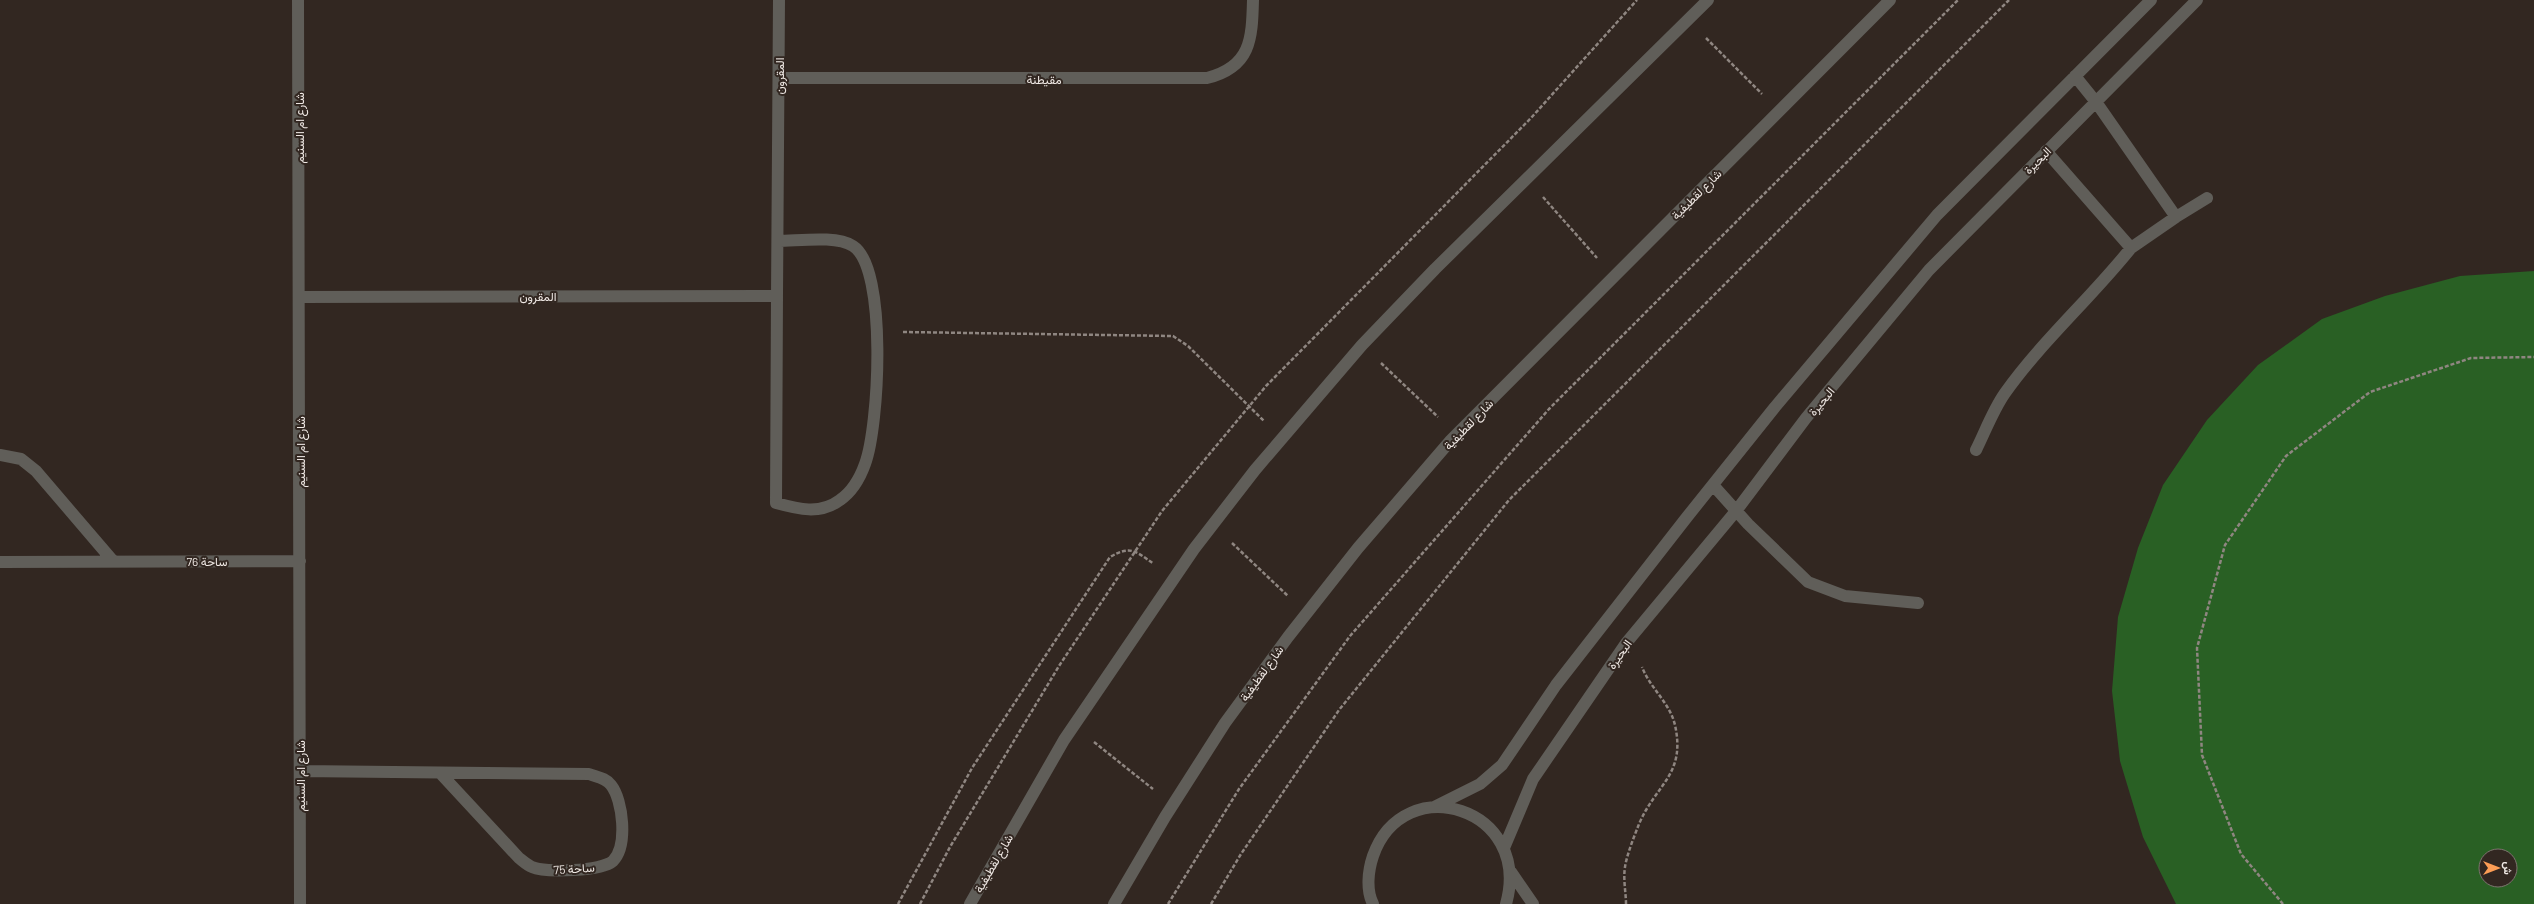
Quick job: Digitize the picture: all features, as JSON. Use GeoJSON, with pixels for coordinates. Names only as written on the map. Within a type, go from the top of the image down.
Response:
{"type":"FeatureCollection","features":[{"type":"Feature","properties":{"kind":"street","name":"شارع ام السنيم"},"geometry":{"type":"LineString","coordinates":[[298,0],[300,297],[300,904]]}},
{"type":"Feature","properties":{"kind":"street","name":"المقرون"},"geometry":{"type":"LineString","coordinates":[[779,0],[776,503],[799,509],[820,510],[840,501],[857,484],[866,462],[873,419],[876,373],[876,332]]}},
{"type":"Feature","properties":{"kind":"street","name":"مقيطنة"},"geometry":{"type":"LineString","coordinates":[[779,78],[1207,78],[1231,68],[1243,56],[1250,44],[1253,0]]}},
{"type":"Feature","properties":{"kind":"street","name":"شارع لقطيفية"},"geometry":{"type":"LineString","coordinates":[[970,904],[1073,726],[1174,578],[1212,526],[1280,439],[1362,345],[1527,178],[1708,0]]}},
{"type":"Feature","properties":{"kind":"street","name":"شارع لقطيفية"},"geometry":{"type":"LineString","coordinates":[[1114,904],[1173,804],[1225,723],[1307,613],[1358,548],[1457,434],[1890,0]]}},
{"type":"Feature","properties":{"kind":"street"},"geometry":{"type":"LineString","coordinates":[[1373,904],[1368,882],[1370,864],[1376,847],[1386,831],[1400,820],[1416,811],[1434,807],[1474,787],[1502,765],[1556,685],[1713,485],[1775,407],[1937,216],[2151,0]]}},
{"type":"Feature","properties":{"kind":"street","name":"البحيرة"},"geometry":{"type":"LineString","coordinates":[[1504,848],[1536,773],[1627,642],[1736,511],[1806,418],[1929,270],[2197,0]]}},
{"type":"Feature","properties":{"kind":"street"},"geometry":{"type":"LineString","coordinates":[[2075,76],[2096,102],[2176,217]]}},
{"type":"Feature","properties":{"kind":"street"},"geometry":{"type":"LineString","coordinates":[[2046,151],[2131,248]]}},
{"type":"Feature","properties":{"kind":"street"},"geometry":{"type":"LineString","coordinates":[[1976,450],[2005,394],[2075,309],[2131,248],[2207,198]]}},
{"type":"Feature","properties":{"kind":"street"},"geometry":{"type":"LineString","coordinates":[[778,241],[839,240],[853,246],[860,254],[872,277],[876,306],[876,332]]}},
{"type":"Feature","properties":{"kind":"street","name":"المقرون"},"geometry":{"type":"LineString","coordinates":[[300,297],[777,296]]}},
{"type":"Feature","properties":{"kind":"street"},"geometry":{"type":"LineString","coordinates":[[0,454],[21,459],[36,471],[113,561]]}},
{"type":"Feature","properties":{"kind":"street"},"geometry":{"type":"LineString","coordinates":[[1713,485],[1736,511],[1808,582],[1845,596],[1918,603]]}},
{"type":"Feature","properties":{"kind":"street","name":"ساحة 76"},"geometry":{"type":"LineString","coordinates":[[0,562],[300,561]]}},
{"type":"Feature","properties":{"kind":"street","name":"ساحة 75"},"geometry":{"type":"LineString","coordinates":[[300,771],[442,774],[589,774],[603,779],[611,785],[621,806],[622,842],[613,860],[598,868],[548,870],[532,867],[519,858],[442,774]]}},
{"type":"Feature","properties":{"kind":"street"},"geometry":{"type":"LineString","coordinates":[[1434,807],[1451,808],[1468,813],[1483,822],[1495,833],[1504,848],[1511,872],[1533,904]]}},
{"type":"Feature","properties":{"kind":"street"},"geometry":{"type":"LineString","coordinates":[[1506,904],[1510,890],[1511,872]]}},
{"type":"Feature","properties":{"kind":"path"},"geometry":{"type":"LineString","coordinates":[[1168,904],[1240,789],[1350,636],[1549,409],[1958,0]]}},
{"type":"Feature","properties":{"kind":"path"},"geometry":{"type":"LineString","coordinates":[[1211,904],[1241,854],[1339,710],[1509,500],[2009,0]]}},
{"type":"Feature","properties":{"kind":"path"},"geometry":{"type":"LineString","coordinates":[[1688,20],[1779,111]]}},
{"type":"Feature","properties":{"kind":"path"},"geometry":{"type":"LineString","coordinates":[[1527,178],[1613,276]]}},
{"type":"Feature","properties":{"kind":"path"},"geometry":{"type":"LineString","coordinates":[[876,332],[1173,336],[1188,346],[1250,406],[1280,439]]}},
{"type":"Feature","properties":{"kind":"path"},"geometry":{"type":"LineString","coordinates":[[1362,345],[1457,434]]}},
{"type":"Feature","properties":{"kind":"path"},"geometry":{"type":"LineString","coordinates":[[2283,904],[2241,854],[2202,755],[2197,648],[2225,545],[2286,456],[2370,392],[2471,358],[2534,357]]}},
{"type":"Feature","properties":{"kind":"path"},"geometry":{"type":"LineString","coordinates":[[1212,526],[1307,613]]}},
{"type":"Feature","properties":{"kind":"path"},"geometry":{"type":"LineString","coordinates":[[898,904],[972,768],[1110,557],[1123,549],[1136,551],[1174,578]]}},
{"type":"Feature","properties":{"kind":"path"},"geometry":{"type":"LineString","coordinates":[[1626,904],[1624,868],[1639,823],[1671,775],[1679,750],[1674,723],[1666,705],[1648,682],[1640,664]]}},
{"type":"Feature","properties":{"kind":"path"},"geometry":{"type":"LineString","coordinates":[[1073,726],[1173,804]]}},
{"type":"Feature","properties":{"kind":"green space"},"geometry":{"type":"Polygon","coordinates":[[[2534,271],[2534,904],[2176,904],[2143,837],[2120,761],[2112,691],[2118,617],[2138,548],[2163,485],[2207,420],[2258,365],[2322,319],[2385,296],[2460,276],[2534,271]]]}}]}
